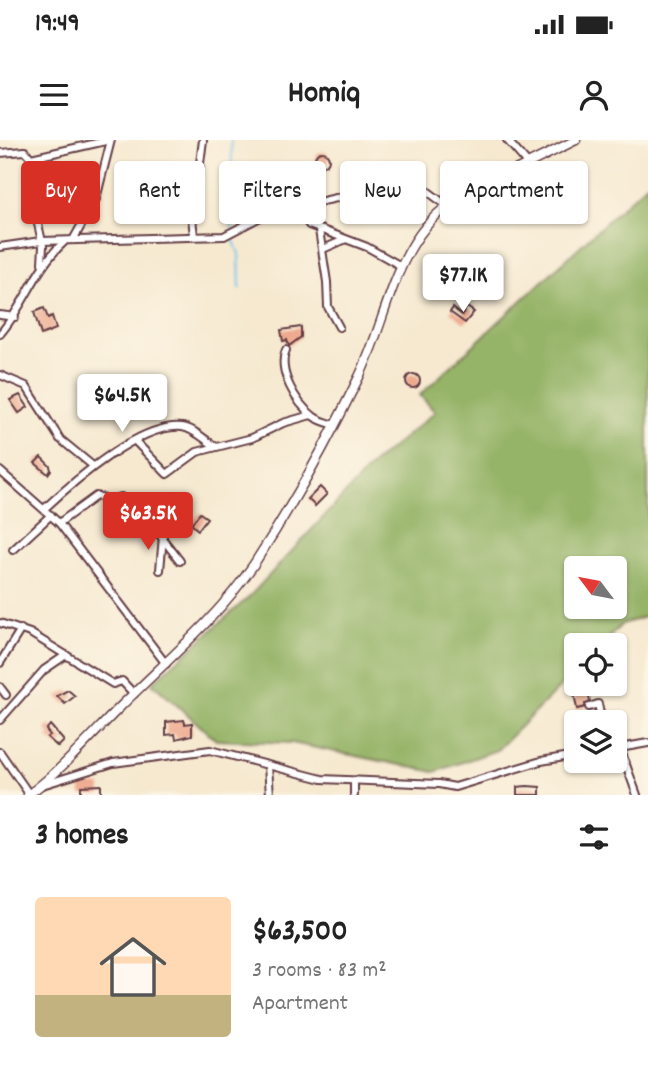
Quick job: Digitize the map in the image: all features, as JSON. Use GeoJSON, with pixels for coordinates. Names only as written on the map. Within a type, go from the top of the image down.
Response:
{"type":"FeatureCollection","features":[{"type":"Feature","properties":{"kind":"street"},"geometry":{"type":"LineString","coordinates":[[0,334],[15,317],[42,265],[69,241],[96,199],[111,140],[31,158]]}},
{"type":"Feature","properties":{"kind":"street"},"geometry":{"type":"LineString","coordinates":[[194,236],[189,191],[199,171],[203,140]]}},
{"type":"Feature","properties":{"kind":"street"},"geometry":{"type":"LineString","coordinates":[[507,140],[525,161]]}},
{"type":"Feature","properties":{"kind":"street"},"geometry":{"type":"LineString","coordinates":[[534,161],[576,140]]}},
{"type":"Feature","properties":{"kind":"street"},"geometry":{"type":"LineString","coordinates":[[0,153],[24,151],[31,158],[30,189],[41,241],[42,265]]}},
{"type":"Feature","properties":{"kind":"street"},"geometry":{"type":"LineString","coordinates":[[326,199],[349,193],[414,187],[431,193],[440,200]]}},
{"type":"Feature","properties":{"kind":"street"},"geometry":{"type":"LineString","coordinates":[[33,792],[166,664],[215,613],[255,562],[334,425],[375,345],[401,266],[423,231],[440,212]]}},
{"type":"Feature","properties":{"kind":"street"},"geometry":{"type":"LineString","coordinates":[[0,247],[41,241],[224,236],[248,224]]}},
{"type":"Feature","properties":{"kind":"street"},"geometry":{"type":"LineString","coordinates":[[310,224],[319,230],[367,247],[401,266]]}},
{"type":"Feature","properties":{"kind":"street"},"geometry":{"type":"LineString","coordinates":[[319,230],[328,307],[339,327]]}},
{"type":"Feature","properties":{"kind":"street"},"geometry":{"type":"LineString","coordinates":[[323,249],[344,240]]}},
{"type":"Feature","properties":{"kind":"street"},"geometry":{"type":"LineString","coordinates":[[0,315],[15,317]]}},
{"type":"Feature","properties":{"kind":"street"},"geometry":{"type":"LineString","coordinates":[[286,350],[282,363],[285,376],[311,415],[334,425]]}},
{"type":"Feature","properties":{"kind":"street"},"geometry":{"type":"LineString","coordinates":[[0,375],[26,386],[60,439],[93,466]]}},
{"type":"Feature","properties":{"kind":"street"},"geometry":{"type":"LineString","coordinates":[[135,441],[165,474],[179,468],[197,452],[233,444],[283,423],[311,415]]}},
{"type":"Feature","properties":{"kind":"street"},"geometry":{"type":"LineString","coordinates":[[44,509],[93,466],[150,432],[183,427],[215,446]]}},
{"type":"Feature","properties":{"kind":"street"},"geometry":{"type":"LineString","coordinates":[[0,471],[6,482],[59,523],[166,664]]}},
{"type":"Feature","properties":{"kind":"street"},"geometry":{"type":"LineString","coordinates":[[59,523],[96,496],[111,500],[121,497],[146,517],[180,561]]}},
{"type":"Feature","properties":{"kind":"street"},"geometry":{"type":"LineString","coordinates":[[13,550],[51,515]]}},
{"type":"Feature","properties":{"kind":"street"},"geometry":{"type":"LineString","coordinates":[[160,570],[163,536]]}},
{"type":"Feature","properties":{"kind":"street"},"geometry":{"type":"LineString","coordinates":[[0,623],[21,629],[113,684],[122,681],[134,694]]}},
{"type":"Feature","properties":{"kind":"street"},"geometry":{"type":"LineString","coordinates":[[0,663],[21,629]]}},
{"type":"Feature","properties":{"kind":"street"},"geometry":{"type":"LineString","coordinates":[[0,720],[44,670],[66,655]]}},
{"type":"Feature","properties":{"kind":"street"},"geometry":{"type":"LineString","coordinates":[[0,687],[6,695]]}},
{"type":"Feature","properties":{"kind":"street"},"geometry":{"type":"LineString","coordinates":[[589,707],[598,704],[601,710]]}},
{"type":"Feature","properties":{"kind":"street"},"geometry":{"type":"LineString","coordinates":[[627,747],[648,743]]}},
{"type":"Feature","properties":{"kind":"street"},"geometry":{"type":"LineString","coordinates":[[33,792],[113,763],[202,751],[219,751],[268,766],[354,782],[439,784],[455,791],[541,761],[564,757]]}},
{"type":"Feature","properties":{"kind":"street"},"geometry":{"type":"LineString","coordinates":[[0,752],[33,792]]}},
{"type":"Feature","properties":{"kind":"street"},"geometry":{"type":"LineString","coordinates":[[268,766],[270,795]]}},
{"type":"Feature","properties":{"kind":"street"},"geometry":{"type":"LineString","coordinates":[[627,772],[637,795]]}},
{"type":"Feature","properties":{"kind":"street"},"geometry":{"type":"LineString","coordinates":[[354,782],[354,795]]}},
{"type":"Feature","properties":{"kind":"green space"},"geometry":{"type":"Polygon","coordinates":[[[648,183],[648,616],[622,624],[613,633],[564,633],[564,683],[497,750],[435,772],[292,743],[216,740],[152,683],[249,597],[375,462],[435,412],[420,395],[648,183]]]}},
{"type":"Feature","properties":{"kind":"building"},"geometry":{"type":"Polygon","coordinates":[[[322,152],[328,156],[326,164],[326,161],[315,159],[317,154],[322,152]]]}},
{"type":"Feature","properties":{"kind":"building"},"geometry":{"type":"Polygon","coordinates":[[[443,272],[451,283],[437,292],[430,280],[443,272]]]}},
{"type":"Feature","properties":{"kind":"building"},"geometry":{"type":"Polygon","coordinates":[[[467,307],[474,312],[465,323],[450,312],[453,308],[462,315],[467,307]]]}},
{"type":"Feature","properties":{"kind":"building"},"geometry":{"type":"Polygon","coordinates":[[[44,308],[48,318],[52,316],[56,329],[41,335],[34,312],[44,308]]]}},
{"type":"Feature","properties":{"kind":"building"},"geometry":{"type":"Polygon","coordinates":[[[301,327],[301,337],[289,346],[287,340],[283,341],[281,330],[301,327]]]}},
{"type":"Feature","properties":{"kind":"building"},"geometry":{"type":"Polygon","coordinates":[[[413,374],[418,376],[418,386],[413,388],[408,386],[406,381],[408,376],[413,374]]]}},
{"type":"Feature","properties":{"kind":"building"},"geometry":{"type":"Polygon","coordinates":[[[20,395],[28,407],[19,413],[10,400],[20,395]]]}},
{"type":"Feature","properties":{"kind":"building"},"geometry":{"type":"Polygon","coordinates":[[[41,457],[50,466],[48,474],[35,463],[41,457]]]}},
{"type":"Feature","properties":{"kind":"building"},"geometry":{"type":"Polygon","coordinates":[[[320,487],[327,494],[315,506],[308,499],[320,487]]]}},
{"type":"Feature","properties":{"kind":"building"},"geometry":{"type":"Polygon","coordinates":[[[200,513],[207,518],[198,530],[191,524],[200,513]]]}},
{"type":"Feature","properties":{"kind":"building"},"geometry":{"type":"Polygon","coordinates":[[[68,690],[75,696],[65,704],[57,696],[68,690]]]}},
{"type":"Feature","properties":{"kind":"building"},"geometry":{"type":"Polygon","coordinates":[[[574,696],[589,696],[590,703],[577,709],[574,696]]]}},
{"type":"Feature","properties":{"kind":"building"},"geometry":{"type":"Polygon","coordinates":[[[184,720],[185,724],[192,723],[192,735],[176,739],[175,734],[166,735],[166,722],[184,720]]]}},
{"type":"Feature","properties":{"kind":"building"},"geometry":{"type":"Polygon","coordinates":[[[50,725],[64,741],[58,747],[47,737],[50,735],[46,730],[50,725]]]}},
{"type":"Feature","properties":{"kind":"building"},"geometry":{"type":"Polygon","coordinates":[[[101,785],[101,795],[81,795],[81,786],[101,785]]]}},
{"type":"Feature","properties":{"kind":"building"},"geometry":{"type":"Polygon","coordinates":[[[517,787],[540,787],[540,795],[517,795],[517,787]]]}},
{"type":"Feature","properties":{"kind":"waterway"},"geometry":{"type":"LineString","coordinates":[[231,140],[234,208],[232,229]]}},
{"type":"Feature","properties":{"kind":"waterway"},"geometry":{"type":"LineString","coordinates":[[231,234],[239,254],[240,288]]}}]}
